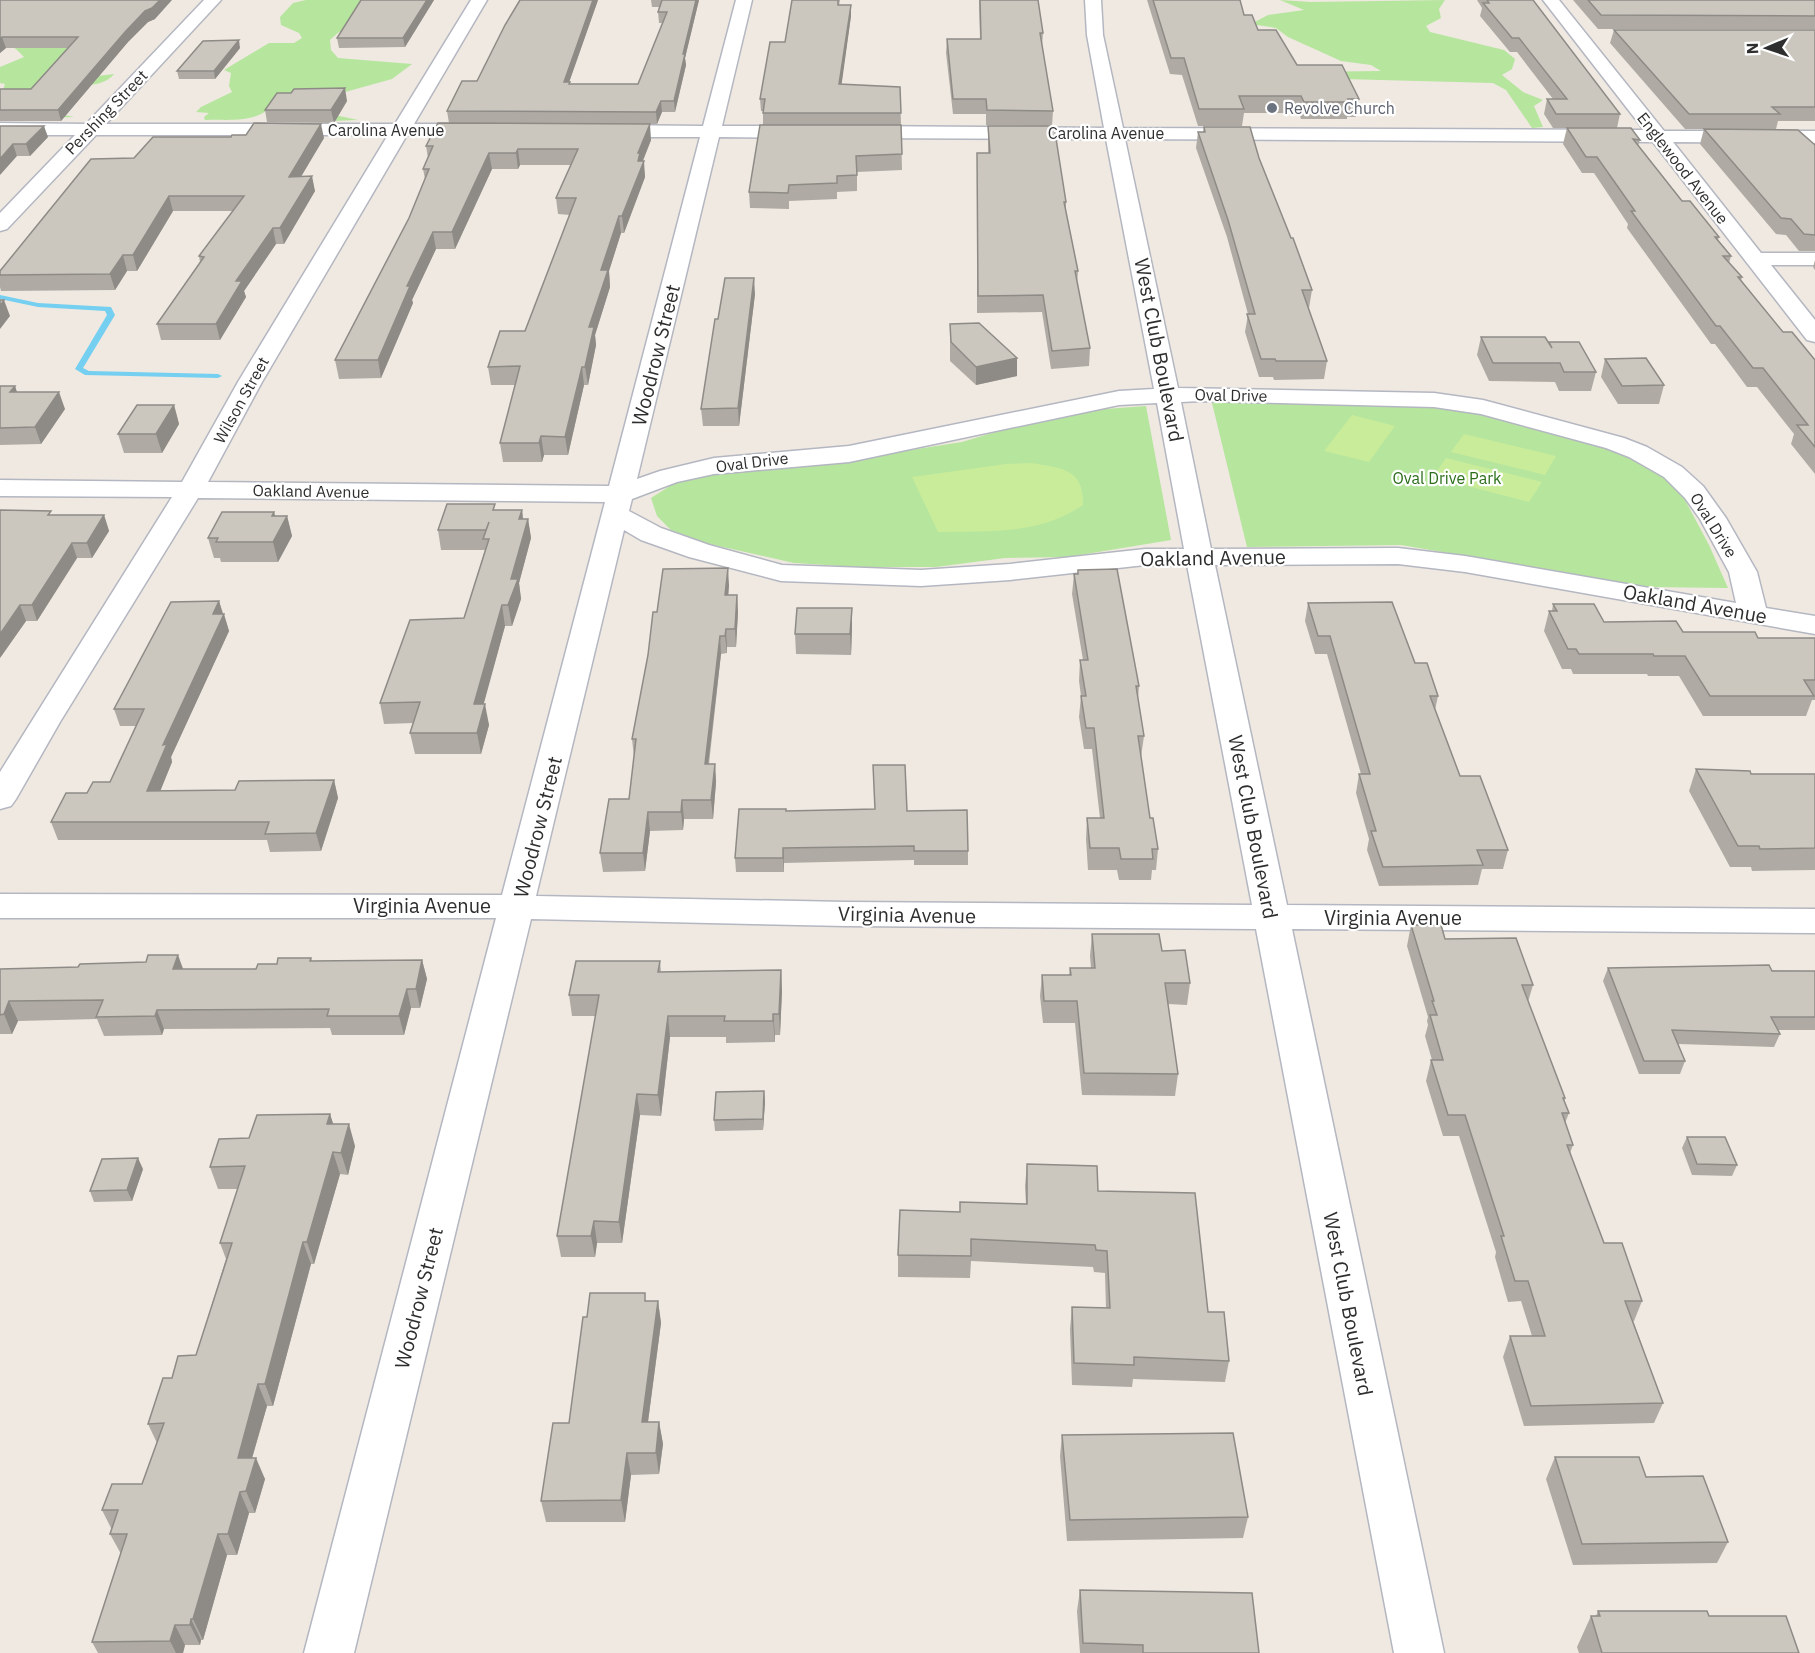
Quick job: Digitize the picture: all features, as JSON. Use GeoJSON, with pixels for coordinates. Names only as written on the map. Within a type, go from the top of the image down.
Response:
{"type":"FeatureCollection","features":[{"type":"Feature","properties":{"kind":"street","name":"Pershing Street"},"geometry":{"type":"LineString","coordinates":[[0,225],[213,0]]}},
{"type":"Feature","properties":{"kind":"street","name":"Wilson Street"},"geometry":{"type":"LineString","coordinates":[[0,799],[45,722],[191,489],[250,382],[479,0]]}},
{"type":"Feature","properties":{"kind":"street","name":"Woodrow Street"},"geometry":{"type":"LineString","coordinates":[[329,1653],[744,0]]}},
{"type":"Feature","properties":{"kind":"street","name":"West Club Boulevard"},"geometry":{"type":"LineString","coordinates":[[1093,0],[1095,36],[1419,1653]]}},
{"type":"Feature","properties":{"kind":"street","name":"Englewood Avenue"},"geometry":{"type":"LineString","coordinates":[[1551,0],[1588,36],[1658,136],[1815,335]]}},
{"type":"Feature","properties":{"kind":"street","name":"Carolina Avenue"},"geometry":{"type":"LineString","coordinates":[[0,129],[501,130]]}},
{"type":"Feature","properties":{"kind":"street"},"geometry":{"type":"LineString","coordinates":[[581,131],[819,132]]}},
{"type":"Feature","properties":{"kind":"street","name":"Carolina Avenue"},"geometry":{"type":"LineString","coordinates":[[843,132],[1815,137]]}},
{"type":"Feature","properties":{"kind":"street"},"geometry":{"type":"LineString","coordinates":[[1755,259],[1815,259]]}},
{"type":"Feature","properties":{"kind":"street","name":"Oval Drive"},"geometry":{"type":"LineString","coordinates":[[619,504],[669,476],[714,466],[849,454],[1119,398],[1168,395],[1434,400],[1483,407],[1623,446],[1673,472],[1694,492],[1713,518],[1743,572],[1753,614]]}},
{"type":"Feature","properties":{"kind":"street","name":"Oakland Avenue"},"geometry":{"type":"LineString","coordinates":[[0,488],[191,489],[619,504],[651,534],[699,551],[781,573],[921,578],[1011,572],[1145,557],[1398,556],[1465,564],[1815,625]]}},
{"type":"Feature","properties":{"kind":"street","name":"Virginia Avenue"},"geometry":{"type":"LineString","coordinates":[[0,906],[518,907],[834,914],[1815,921]]}},
{"type":"Feature","properties":{"kind":"green space"},"geometry":{"type":"Polygon","coordinates":[[[27,0],[98,76],[114,74],[109,79],[93,85],[50,87],[64,115],[74,117],[47,118],[3,90],[5,84],[0,83],[0,67],[24,57],[7,44],[27,0]]]}},
{"type":"Feature","properties":{"kind":"green space"},"geometry":{"type":"Polygon","coordinates":[[[306,0],[386,0],[355,27],[339,32],[330,40],[331,50],[338,58],[412,64],[392,79],[345,92],[330,114],[358,120],[332,121],[276,104],[259,115],[243,119],[205,120],[204,117],[209,113],[196,112],[201,107],[232,92],[229,86],[231,73],[224,70],[269,43],[294,43],[302,38],[299,33],[281,25],[280,17],[293,3],[306,0]]]}},
{"type":"Feature","properties":{"kind":"green space"},"geometry":{"type":"Polygon","coordinates":[[[1280,0],[1311,2],[1445,0],[1439,9],[1441,18],[1426,26],[1430,32],[1504,50],[1515,59],[1512,69],[1502,75],[1523,92],[1543,100],[1534,106],[1543,127],[1532,128],[1506,90],[1493,83],[1306,78],[1300,72],[1381,71],[1371,65],[1341,61],[1288,37],[1276,28],[1251,24],[1268,15],[1304,10],[1280,0]]]}},
{"type":"Feature","properties":{"kind":"green space","name":"Oval Drive Park"},"geometry":{"type":"Polygon","coordinates":[[[1212,403],[1423,404],[1480,410],[1623,453],[1662,474],[1684,498],[1709,545],[1728,588],[1648,587],[1401,545],[1247,547],[1212,403]]]}},
{"type":"Feature","properties":{"kind":"green space"},"geometry":{"type":"Polygon","coordinates":[[[1146,406],[1171,540],[1068,557],[1005,558],[936,567],[857,567],[794,563],[705,543],[671,530],[657,516],[651,498],[673,484],[716,472],[853,459],[962,442],[1005,429],[1105,409],[1146,406]]]}},
{"type":"Feature","properties":{"kind":"green space"},"geometry":{"type":"Polygon","coordinates":[[[1352,415],[1395,426],[1369,462],[1324,451],[1352,415]]]}},
{"type":"Feature","properties":{"kind":"green space"},"geometry":{"type":"Polygon","coordinates":[[[1464,434],[1556,456],[1545,475],[1451,452],[1464,434]]]}},
{"type":"Feature","properties":{"kind":"green space"},"geometry":{"type":"Polygon","coordinates":[[[1446,458],[1542,482],[1529,502],[1433,477],[1446,458]]]}},
{"type":"Feature","properties":{"kind":"green space"},"geometry":{"type":"Polygon","coordinates":[[[1031,463],[1052,466],[1069,472],[1080,484],[1083,505],[1049,522],[1031,526],[995,531],[938,532],[912,477],[1006,464],[1031,463]]]}},
{"type":"Feature","properties":{"kind":"building"},"geometry":{"type":"Polygon","coordinates":[[[0,0],[160,0],[145,11],[125,32],[58,110],[0,110],[0,89],[31,89],[78,37],[2,37],[0,39],[0,0]]]}},
{"type":"Feature","properties":{"kind":"building"},"geometry":{"type":"Polygon","coordinates":[[[361,0],[427,0],[403,38],[337,38],[361,0]]]}},
{"type":"Feature","properties":{"kind":"building"},"geometry":{"type":"Polygon","coordinates":[[[520,0],[593,0],[564,82],[570,82],[569,84],[638,84],[667,12],[658,12],[662,0],[696,0],[674,101],[661,101],[656,112],[447,111],[462,81],[477,81],[520,0]]]}},
{"type":"Feature","properties":{"kind":"building"},"geometry":{"type":"Polygon","coordinates":[[[792,0],[838,0],[838,5],[851,5],[839,84],[900,87],[901,113],[763,113],[765,99],[760,99],[770,42],[785,42],[792,0]]]}},
{"type":"Feature","properties":{"kind":"building"},"geometry":{"type":"Polygon","coordinates":[[[980,0],[1038,0],[1043,33],[1040,33],[1053,111],[987,110],[986,99],[953,99],[947,39],[981,39],[980,0]]]}},
{"type":"Feature","properties":{"kind":"building"},"geometry":{"type":"Polygon","coordinates":[[[1153,0],[1240,0],[1244,15],[1252,15],[1258,30],[1276,30],[1297,65],[1342,65],[1359,99],[1348,99],[1350,102],[1304,102],[1301,96],[1239,96],[1244,109],[1199,109],[1184,58],[1171,58],[1153,0]]]}},
{"type":"Feature","properties":{"kind":"building"},"geometry":{"type":"Polygon","coordinates":[[[1487,0],[1533,0],[1620,114],[1556,114],[1547,99],[1567,99],[1519,38],[1512,38],[1483,3],[1489,3],[1487,0]]]}},
{"type":"Feature","properties":{"kind":"building"},"geometry":{"type":"Polygon","coordinates":[[[1588,0],[1815,0],[1815,16],[1601,15],[1588,0]]]}},
{"type":"Feature","properties":{"kind":"building"},"geometry":{"type":"Polygon","coordinates":[[[1614,30],[1815,30],[1815,107],[1772,107],[1780,114],[1689,114],[1614,30]]]}},
{"type":"Feature","properties":{"kind":"building"},"geometry":{"type":"Polygon","coordinates":[[[239,40],[214,71],[177,71],[203,41],[239,40]]]}},
{"type":"Feature","properties":{"kind":"building"},"geometry":{"type":"Polygon","coordinates":[[[345,88],[331,110],[265,110],[277,93],[291,93],[294,89],[345,88]]]}},
{"type":"Feature","properties":{"kind":"building"},"geometry":{"type":"Polygon","coordinates":[[[254,123],[321,124],[289,177],[312,176],[280,228],[273,228],[236,281],[242,281],[216,324],[157,324],[204,257],[199,256],[244,196],[169,196],[133,255],[123,255],[110,274],[0,275],[0,271],[91,159],[134,158],[153,137],[246,135],[254,123]]]}},
{"type":"Feature","properties":{"kind":"building"},"geometry":{"type":"Polygon","coordinates":[[[438,123],[650,124],[638,153],[640,153],[638,161],[644,161],[622,216],[619,216],[601,270],[608,270],[589,327],[594,327],[565,437],[541,436],[539,443],[500,443],[520,366],[488,367],[500,331],[525,331],[576,198],[556,198],[578,149],[518,149],[516,153],[489,153],[452,232],[433,232],[407,286],[410,286],[378,360],[335,360],[409,218],[429,169],[423,169],[433,146],[426,146],[438,123]]]}},
{"type":"Feature","properties":{"kind":"building"},"geometry":{"type":"Polygon","coordinates":[[[760,125],[901,125],[902,154],[856,156],[857,175],[837,176],[837,183],[789,185],[788,193],[749,192],[760,125]]]}},
{"type":"Feature","properties":{"kind":"building"},"geometry":{"type":"Polygon","coordinates":[[[0,126],[44,126],[26,144],[13,144],[0,159],[0,126]]]}},
{"type":"Feature","properties":{"kind":"building"},"geometry":{"type":"Polygon","coordinates":[[[988,126],[1054,126],[1066,202],[1064,202],[1078,271],[1075,271],[1090,348],[1052,351],[1043,295],[978,296],[977,153],[990,153],[988,126]]]}},
{"type":"Feature","properties":{"kind":"building"},"geometry":{"type":"Polygon","coordinates":[[[1204,127],[1250,127],[1259,158],[1312,290],[1302,290],[1327,361],[1261,359],[1247,314],[1255,314],[1228,220],[1198,132],[1205,132],[1204,127]]]}},
{"type":"Feature","properties":{"kind":"building"},"geometry":{"type":"Polygon","coordinates":[[[1567,128],[1631,128],[1640,140],[1633,139],[1682,201],[1690,201],[1719,237],[1715,237],[1731,256],[1723,256],[1742,277],[1738,277],[1783,332],[1792,332],[1815,360],[1815,447],[1797,425],[1808,425],[1763,368],[1753,368],[1720,326],[1716,326],[1631,211],[1635,211],[1597,157],[1586,157],[1567,128]]]}},
{"type":"Feature","properties":{"kind":"building"},"geometry":{"type":"Polygon","coordinates":[[[1704,129],[1798,130],[1815,145],[1815,235],[1804,234],[1791,219],[1781,218],[1704,129]]]}},
{"type":"Feature","properties":{"kind":"building"},"geometry":{"type":"Polygon","coordinates":[[[725,278],[754,278],[738,408],[701,409],[715,319],[718,319],[725,278]]]}},
{"type":"Feature","properties":{"kind":"building"},"geometry":{"type":"Polygon","coordinates":[[[979,323],[1017,358],[976,367],[951,342],[950,324],[979,323]]]}},
{"type":"Feature","properties":{"kind":"building"},"geometry":{"type":"Polygon","coordinates":[[[1481,337],[1545,337],[1552,348],[1549,342],[1579,342],[1596,372],[1564,372],[1560,363],[1493,363],[1481,337]]]}},
{"type":"Feature","properties":{"kind":"building"},"geometry":{"type":"Polygon","coordinates":[[[1646,358],[1664,385],[1622,386],[1605,359],[1646,358]]]}},
{"type":"Feature","properties":{"kind":"building"},"geometry":{"type":"Polygon","coordinates":[[[0,386],[15,386],[10,392],[59,392],[35,427],[0,428],[0,386]]]}},
{"type":"Feature","properties":{"kind":"building"},"geometry":{"type":"Polygon","coordinates":[[[137,405],[174,405],[156,434],[118,434],[137,405]]]}},
{"type":"Feature","properties":{"kind":"building"},"geometry":{"type":"Polygon","coordinates":[[[447,504],[495,504],[493,510],[522,510],[519,519],[528,519],[511,579],[518,579],[508,605],[502,605],[474,704],[485,704],[477,733],[410,733],[420,702],[380,703],[410,620],[464,618],[489,539],[483,539],[489,522],[486,530],[438,530],[447,504]]]}},
{"type":"Feature","properties":{"kind":"building"},"geometry":{"type":"Polygon","coordinates":[[[0,510],[51,511],[48,515],[104,515],[87,543],[72,543],[32,605],[20,605],[0,634],[0,510]]]}},
{"type":"Feature","properties":{"kind":"building"},"geometry":{"type":"Polygon","coordinates":[[[222,512],[274,512],[272,516],[287,516],[273,542],[216,542],[218,538],[208,538],[222,512]]]}},
{"type":"Feature","properties":{"kind":"building"},"geometry":{"type":"Polygon","coordinates":[[[728,568],[725,595],[737,595],[735,629],[726,629],[725,636],[720,636],[705,764],[715,764],[711,800],[682,800],[681,812],[648,812],[643,853],[600,853],[609,799],[629,799],[636,739],[632,739],[648,655],[653,612],[657,612],[663,569],[728,568]]]}},
{"type":"Feature","properties":{"kind":"building"},"geometry":{"type":"Polygon","coordinates":[[[1117,569],[1139,686],[1136,686],[1144,736],[1138,736],[1150,818],[1153,818],[1158,849],[1152,849],[1153,859],[1121,859],[1119,848],[1090,848],[1087,818],[1104,818],[1094,728],[1086,728],[1081,696],[1086,696],[1080,660],[1088,660],[1074,574],[1078,574],[1078,570],[1117,569]]]}},
{"type":"Feature","properties":{"kind":"building"},"geometry":{"type":"Polygon","coordinates":[[[219,601],[213,614],[224,614],[163,745],[167,744],[147,791],[235,790],[239,781],[334,780],[316,833],[265,834],[269,822],[51,822],[66,793],[87,793],[93,782],[110,782],[144,709],[114,709],[171,602],[219,601]]]}},
{"type":"Feature","properties":{"kind":"building"},"geometry":{"type":"Polygon","coordinates":[[[1392,602],[1415,663],[1427,663],[1438,696],[1430,696],[1460,776],[1480,776],[1508,850],[1477,850],[1483,865],[1383,867],[1371,831],[1376,831],[1359,774],[1370,774],[1330,636],[1318,636],[1308,603],[1392,602]]]}},
{"type":"Feature","properties":{"kind":"building"},"geometry":{"type":"Polygon","coordinates":[[[1553,604],[1594,604],[1604,622],[1676,621],[1683,632],[1755,632],[1758,638],[1815,638],[1815,680],[1804,680],[1814,696],[1710,696],[1685,656],[1579,654],[1576,649],[1568,649],[1549,611],[1557,611],[1553,604]]]}},
{"type":"Feature","properties":{"kind":"building"},"geometry":{"type":"Polygon","coordinates":[[[797,608],[852,608],[850,634],[795,634],[797,608]]]}},
{"type":"Feature","properties":{"kind":"building"},"geometry":{"type":"Polygon","coordinates":[[[873,765],[905,765],[907,811],[967,810],[968,851],[914,851],[914,846],[783,848],[783,858],[735,858],[739,809],[786,809],[786,811],[875,809],[873,765]]]}},
{"type":"Feature","properties":{"kind":"building"},"geometry":{"type":"Polygon","coordinates":[[[1696,769],[1750,771],[1751,774],[1815,774],[1815,848],[1760,849],[1759,846],[1738,846],[1696,769]]]}},
{"type":"Feature","properties":{"kind":"building"},"geometry":{"type":"Polygon","coordinates":[[[1411,925],[1441,925],[1445,939],[1516,938],[1533,985],[1522,985],[1569,1113],[1562,1113],[1573,1145],[1567,1145],[1604,1243],[1622,1243],[1642,1301],[1625,1301],[1663,1403],[1531,1406],[1510,1336],[1545,1336],[1528,1281],[1515,1281],[1501,1236],[1504,1236],[1465,1115],[1448,1115],[1431,1060],[1443,1060],[1430,1015],[1437,1015],[1411,925]]]}},
{"type":"Feature","properties":{"kind":"building"},"geometry":{"type":"Polygon","coordinates":[[[1092,934],[1159,934],[1162,951],[1185,950],[1190,983],[1165,983],[1178,1074],[1084,1073],[1077,1001],[1044,1001],[1042,975],[1071,975],[1070,968],[1095,968],[1092,934]]]}},
{"type":"Feature","properties":{"kind":"building"},"geometry":{"type":"Polygon","coordinates":[[[148,955],[178,955],[173,969],[256,969],[258,964],[277,964],[278,958],[311,958],[310,961],[422,960],[416,989],[407,989],[399,1016],[327,1016],[329,1009],[157,1010],[155,1016],[96,1017],[103,1000],[9,1001],[4,1014],[0,1015],[0,969],[146,962],[148,955]]]}},
{"type":"Feature","properties":{"kind":"building"},"geometry":{"type":"Polygon","coordinates":[[[576,961],[660,961],[658,972],[781,970],[779,1014],[773,1014],[773,1021],[724,1021],[725,1016],[668,1016],[658,1095],[637,1094],[619,1222],[594,1221],[591,1236],[557,1236],[599,995],[569,995],[576,961]]]}},
{"type":"Feature","properties":{"kind":"building"},"geometry":{"type":"Polygon","coordinates":[[[1769,965],[1772,971],[1815,971],[1815,1017],[1771,1017],[1780,1034],[1672,1030],[1685,1061],[1644,1061],[1608,968],[1769,965]]]}},
{"type":"Feature","properties":{"kind":"building"},"geometry":{"type":"Polygon","coordinates":[[[764,1091],[763,1119],[714,1120],[716,1092],[764,1091]]]}},
{"type":"Feature","properties":{"kind":"building"},"geometry":{"type":"Polygon","coordinates":[[[330,1114],[327,1124],[349,1124],[341,1153],[333,1152],[307,1242],[303,1242],[265,1384],[258,1384],[238,1458],[256,1458],[246,1491],[240,1492],[228,1534],[218,1534],[193,1619],[190,1625],[175,1625],[170,1641],[92,1642],[127,1534],[110,1534],[118,1510],[102,1510],[112,1484],[142,1484],[164,1423],[148,1424],[163,1378],[172,1378],[178,1356],[196,1355],[232,1243],[220,1243],[245,1166],[210,1167],[219,1139],[249,1138],[257,1115],[330,1114]]]}},
{"type":"Feature","properties":{"kind":"building"},"geometry":{"type":"Polygon","coordinates":[[[1687,1137],[1725,1137],[1737,1165],[1697,1164],[1687,1137]]]}},
{"type":"Feature","properties":{"kind":"building"},"geometry":{"type":"Polygon","coordinates":[[[138,1158],[127,1190],[90,1191],[102,1159],[138,1158]]]}},
{"type":"Feature","properties":{"kind":"building"},"geometry":{"type":"Polygon","coordinates":[[[1027,1164],[1097,1166],[1098,1191],[1195,1193],[1208,1312],[1224,1312],[1229,1361],[1134,1357],[1134,1365],[1074,1363],[1072,1307],[1110,1308],[1107,1251],[1096,1250],[1095,1245],[971,1239],[971,1256],[898,1255],[900,1210],[960,1212],[960,1202],[1027,1204],[1027,1164]]]}},
{"type":"Feature","properties":{"kind":"building"},"geometry":{"type":"Polygon","coordinates":[[[590,1293],[645,1293],[645,1301],[658,1301],[642,1422],[659,1422],[656,1453],[627,1453],[621,1500],[541,1501],[553,1423],[569,1423],[583,1317],[587,1317],[590,1293]]]}},
{"type":"Feature","properties":{"kind":"building"},"geometry":{"type":"Polygon","coordinates":[[[1233,1433],[1248,1517],[1070,1520],[1062,1435],[1233,1433]]]}},
{"type":"Feature","properties":{"kind":"building"},"geometry":{"type":"Polygon","coordinates":[[[1555,1457],[1639,1457],[1646,1477],[1703,1476],[1728,1542],[1582,1544],[1555,1457]]]}},
{"type":"Feature","properties":{"kind":"building"},"geometry":{"type":"Polygon","coordinates":[[[1080,1590],[1252,1593],[1259,1653],[1143,1653],[1143,1645],[1083,1643],[1080,1590]]]}},
{"type":"Feature","properties":{"kind":"building"},"geometry":{"type":"Polygon","coordinates":[[[1598,1611],[1707,1611],[1709,1616],[1786,1616],[1799,1653],[1602,1653],[1591,1616],[1600,1616],[1598,1611]]]}},
{"type":"Feature","properties":{"kind":"waterway"},"geometry":{"type":"LineString","coordinates":[[0,297],[38,305],[108,309],[111,315],[79,369],[88,373],[218,376]]}},
{"type":"Feature","properties":{"kind":"place","name":"Revolve Church"},"geometry":{"type":"Point","coordinates":[1272,108]}}]}
